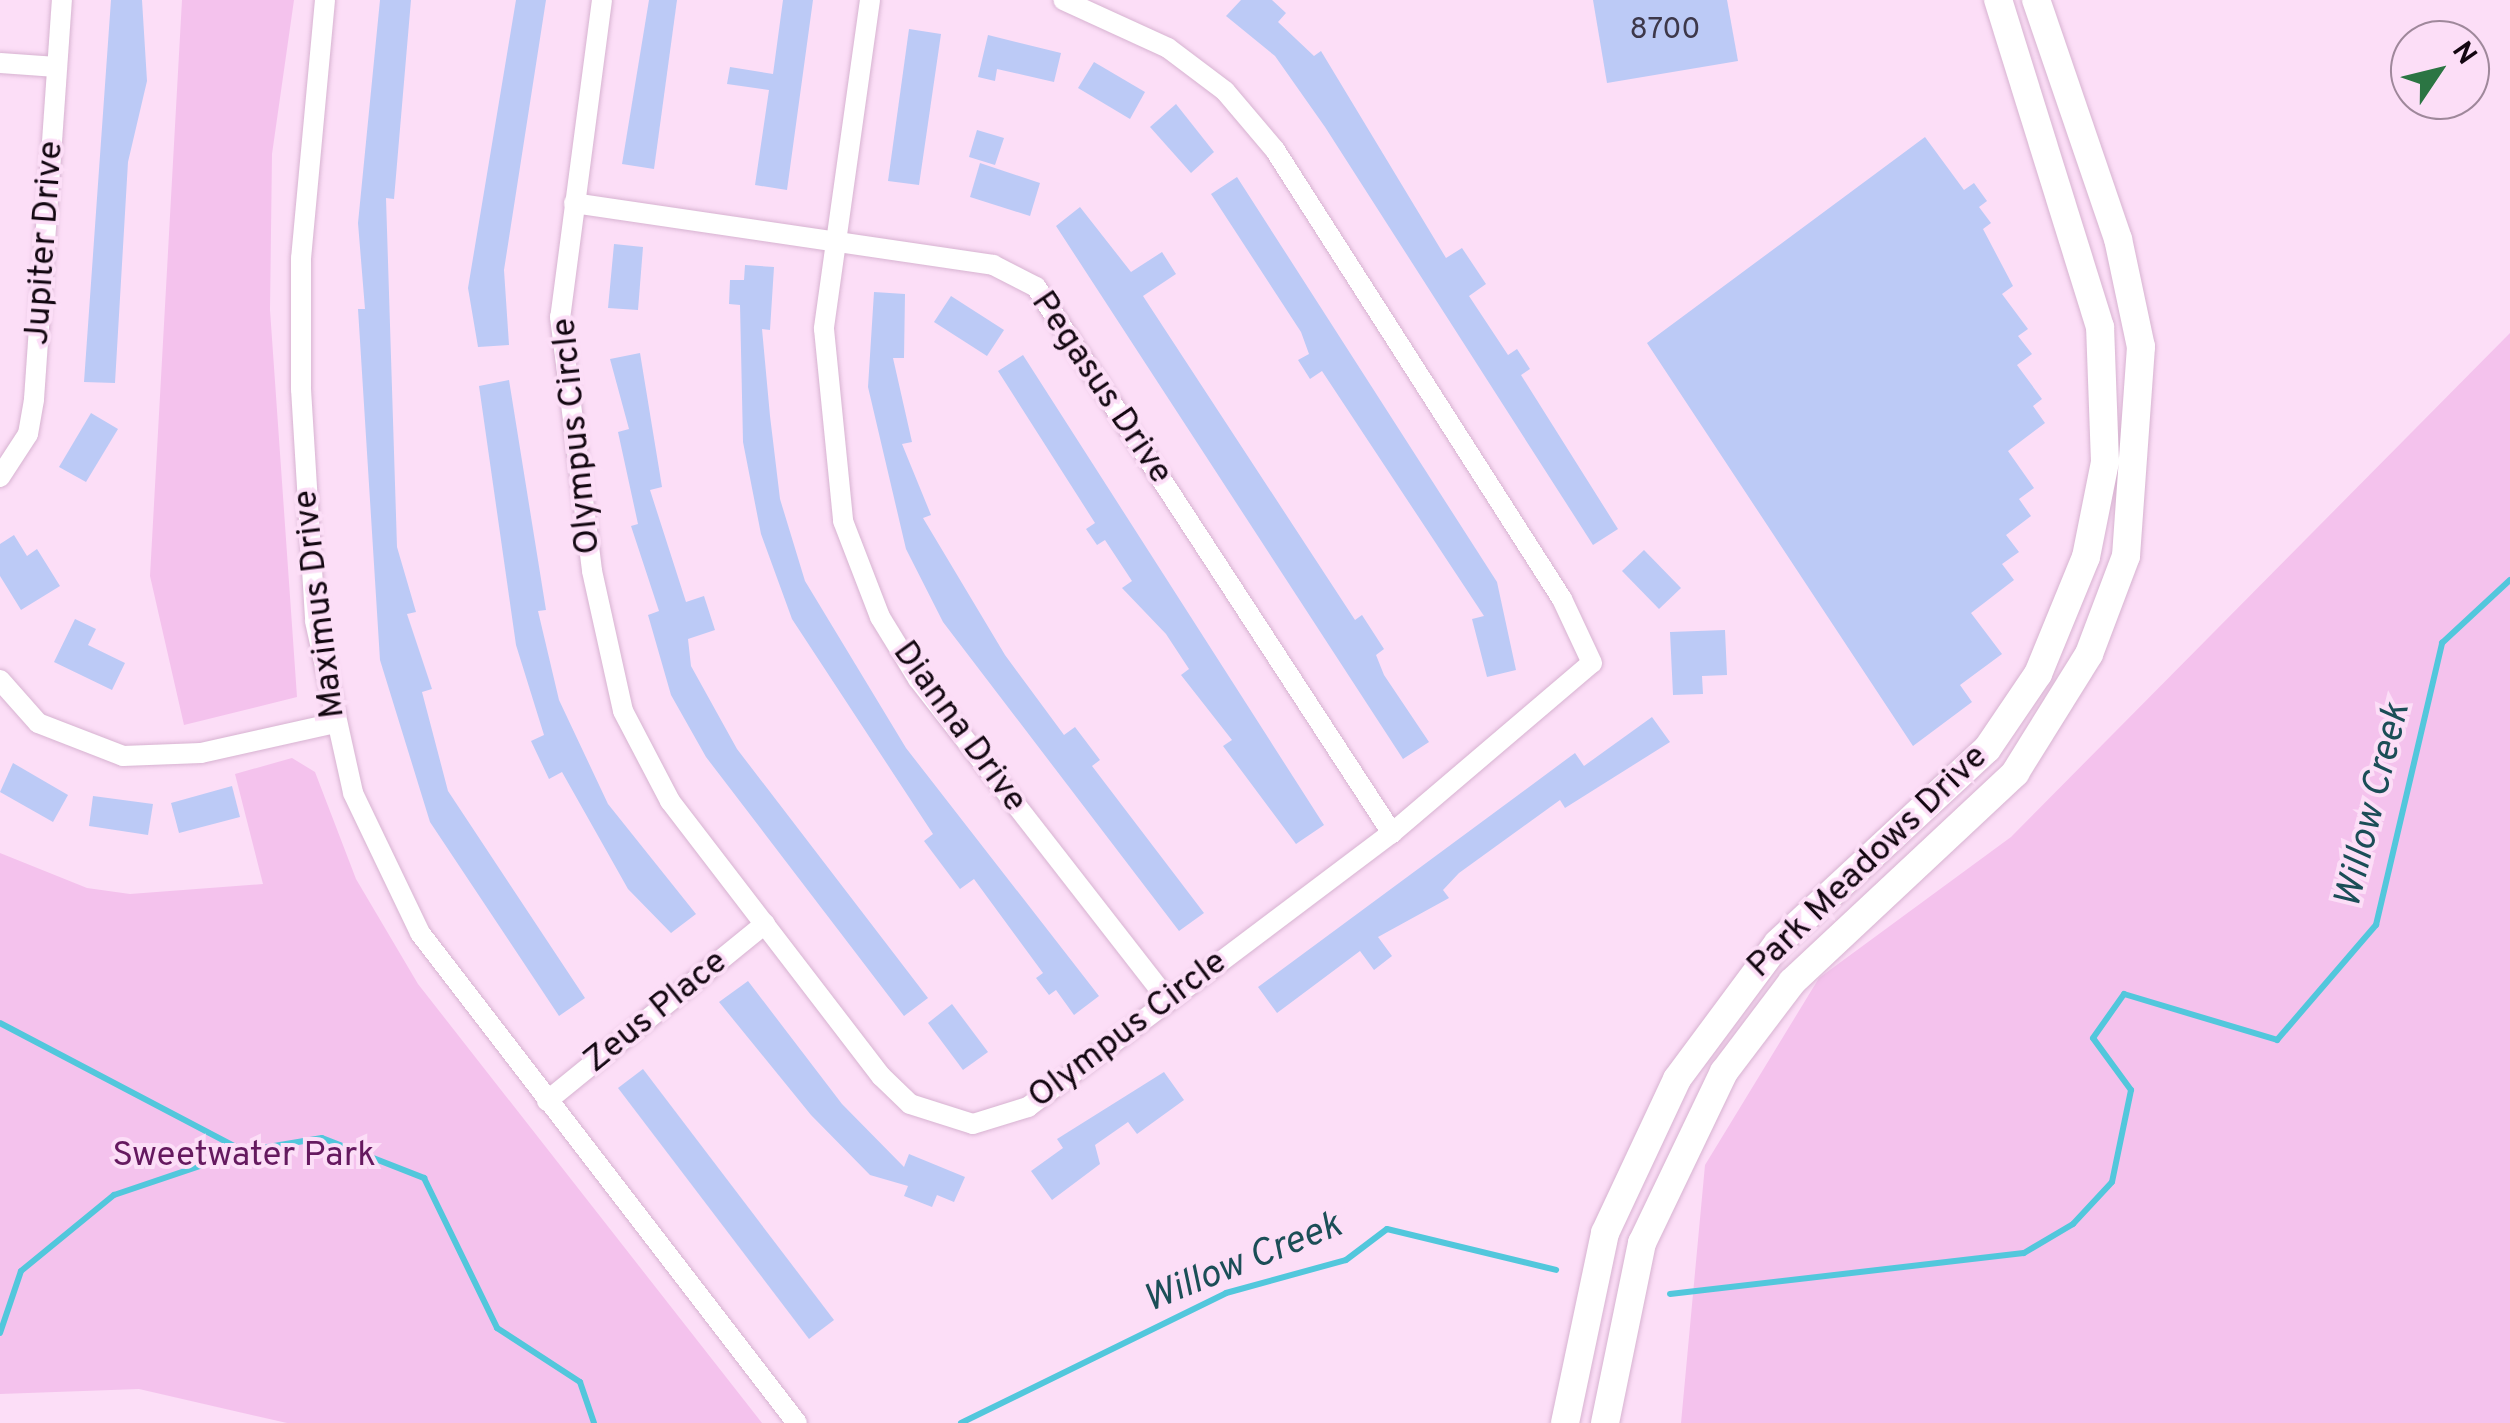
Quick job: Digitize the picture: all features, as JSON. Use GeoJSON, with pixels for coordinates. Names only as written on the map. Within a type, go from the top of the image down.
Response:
{"type":"FeatureCollection","features":[{"type":"Feature","properties":{"kind":"main road","name":"Park Meadows Drive"},"geometry":{"type":"LineString","coordinates":[[1566,1423],[1605,1233],[1677,1079],[1778,943],[1987,749],[2038,674],[2086,557],[2105,462],[2100,327],[1998,0]]}},
{"type":"Feature","properties":{"kind":"main road","name":"Park Meadows Drive"},"geometry":{"type":"LineString","coordinates":[[1605,1423],[1642,1243],[1724,1072],[1814,960],[2015,773],[2089,654],[2126,556],[2142,348],[2118,239],[2036,0]]}},
{"type":"Feature","properties":{"kind":"street","name":"Jupiter Drive"},"geometry":{"type":"LineString","coordinates":[[0,478],[28,434],[34,399],[62,0]]}},
{"type":"Feature","properties":{"kind":"street","name":"Maximus Drive"},"geometry":{"type":"LineString","coordinates":[[325,0],[301,258],[301,389],[315,621],[331,724],[379,860],[412,918],[547,1101],[798,1423]]}},
{"type":"Feature","properties":{"kind":"street","name":"Olympus Circle"},"geometry":{"type":"LineString","coordinates":[[602,0],[574,202],[562,370],[610,668],[670,800],[881,1076],[938,1118],[1006,1120],[1392,834],[1592,663],[1562,598],[1276,150],[1214,82],[1108,9],[1063,0]]}},
{"type":"Feature","properties":{"kind":"street","name":"Dianna Drive"},"geometry":{"type":"LineString","coordinates":[[870,0],[824,329],[832,470],[880,617],[918,680],[1168,1000]]}},
{"type":"Feature","properties":{"kind":"street"},"geometry":{"type":"LineString","coordinates":[[0,63],[57,67]]}},
{"type":"Feature","properties":{"kind":"street","name":"Pegasus Drive"},"geometry":{"type":"LineString","coordinates":[[574,202],[993,265],[1036,287],[1392,834]]}},
{"type":"Feature","properties":{"kind":"street"},"geometry":{"type":"LineString","coordinates":[[0,680],[38,723],[122,756],[200,753],[331,724]]}},
{"type":"Feature","properties":{"kind":"street","name":"Zeus Place"},"geometry":{"type":"LineString","coordinates":[[547,1101],[765,924]]}},
{"type":"Feature","properties":{"kind":"green space"},"geometry":{"type":"Polygon","coordinates":[[[182,0],[294,0],[272,154],[270,310],[297,697],[184,725],[150,576],[182,0]]]}},
{"type":"Feature","properties":{"kind":"green space"},"geometry":{"type":"Polygon","coordinates":[[[2510,333],[2510,1423],[1681,1423],[1705,1165],[1819,978],[2011,837],[2510,333]]]}},
{"type":"Feature","properties":{"kind":"green space","name":"Sweetwater Park"},"geometry":{"type":"Polygon","coordinates":[[[292,758],[315,772],[356,879],[418,984],[762,1423],[287,1423],[139,1389],[0,1394],[0,853],[87,888],[130,894],[263,884],[235,774],[292,758]]]}},
{"type":"Feature","properties":{"kind":"building"},"geometry":{"type":"Polygon","coordinates":[[[111,0],[142,0],[147,81],[128,162],[115,383],[84,382],[111,0]]]}},
{"type":"Feature","properties":{"kind":"building"},"geometry":{"type":"Polygon","coordinates":[[[380,0],[411,0],[394,199],[386,198],[397,547],[416,612],[407,614],[432,689],[422,692],[448,791],[585,998],[559,1016],[430,822],[380,660],[358,309],[365,309],[358,223],[380,0]]]}},
{"type":"Feature","properties":{"kind":"building"},"geometry":{"type":"Polygon","coordinates":[[[516,0],[546,0],[504,270],[509,345],[478,347],[468,288],[516,0]]]}},
{"type":"Feature","properties":{"kind":"building"},"geometry":{"type":"Polygon","coordinates":[[[649,0],[677,0],[654,169],[622,164],[649,0]]]}},
{"type":"Feature","properties":{"kind":"building"},"geometry":{"type":"Polygon","coordinates":[[[783,0],[813,0],[787,190],[755,185],[769,90],[727,84],[730,67],[773,74],[783,0]]]}},
{"type":"Feature","properties":{"kind":"building"},"geometry":{"type":"Polygon","coordinates":[[[1241,0],[1272,0],[1286,13],[1278,22],[1314,56],[1321,51],[1446,258],[1462,248],[1486,284],[1469,296],[1508,355],[1517,349],[1530,369],[1521,375],[1618,529],[1593,545],[1325,127],[1275,56],[1226,16],[1241,0]]]}},
{"type":"Feature","properties":{"kind":"building"},"geometry":{"type":"Polygon","coordinates":[[[1593,0],[1727,0],[1738,61],[1607,83],[1593,0]]]}},
{"type":"Feature","properties":{"kind":"building"},"geometry":{"type":"Polygon","coordinates":[[[909,29],[941,34],[919,185],[888,181],[909,29]]]}},
{"type":"Feature","properties":{"kind":"building"},"geometry":{"type":"Polygon","coordinates":[[[988,35],[1061,53],[1054,82],[997,69],[995,81],[978,77],[988,35]]]}},
{"type":"Feature","properties":{"kind":"building"},"geometry":{"type":"Polygon","coordinates":[[[1094,62],[1145,92],[1130,119],[1078,88],[1094,62]]]}},
{"type":"Feature","properties":{"kind":"building"},"geometry":{"type":"Polygon","coordinates":[[[1176,104],[1214,152],[1191,173],[1150,127],[1176,104]]]}},
{"type":"Feature","properties":{"kind":"building"},"geometry":{"type":"Polygon","coordinates":[[[977,130],[1004,138],[995,165],[969,157],[977,130]]]}},
{"type":"Feature","properties":{"kind":"building"},"geometry":{"type":"Polygon","coordinates":[[[1925,137],[1964,190],[1974,183],[1987,201],[1979,207],[1991,223],[1983,229],[2013,286],[2002,294],[2028,329],[2018,336],[2032,354],[2017,365],[2042,399],[2033,406],[2045,423],[2008,451],[2034,488],[2019,499],[2031,516],[2006,535],[2019,552],[2002,564],[2014,580],[1971,613],[2002,654],[1960,685],[1972,702],[1913,746],[1647,343],[1925,137]]]}},
{"type":"Feature","properties":{"kind":"building"},"geometry":{"type":"Polygon","coordinates":[[[980,163],[1040,183],[1030,216],[970,197],[980,163]]]}},
{"type":"Feature","properties":{"kind":"building"},"geometry":{"type":"Polygon","coordinates":[[[1237,177],[1497,582],[1516,670],[1487,677],[1472,619],[1484,616],[1322,371],[1310,379],[1298,360],[1309,354],[1301,332],[1211,194],[1237,177]]]}},
{"type":"Feature","properties":{"kind":"building"},"geometry":{"type":"Polygon","coordinates":[[[1080,207],[1131,272],[1162,252],[1176,274],[1143,296],[1355,620],[1362,615],[1384,649],[1376,655],[1384,675],[1429,742],[1403,759],[1056,226],[1080,207]]]}},
{"type":"Feature","properties":{"kind":"building"},"geometry":{"type":"Polygon","coordinates":[[[614,244],[643,247],[638,310],[608,308],[614,244]]]}},
{"type":"Feature","properties":{"kind":"building"},"geometry":{"type":"Polygon","coordinates":[[[745,265],[774,267],[770,330],[762,329],[770,416],[780,499],[805,581],[906,748],[1099,996],[1074,1015],[1056,990],[1049,995],[1036,978],[1043,973],[974,879],[960,889],[924,841],[933,834],[792,619],[761,534],[743,442],[740,305],[729,304],[730,280],[744,280],[745,265]]]}},
{"type":"Feature","properties":{"kind":"building"},"geometry":{"type":"Polygon","coordinates":[[[874,292],[905,294],[904,358],[893,358],[912,442],[902,444],[931,515],[923,518],[1005,655],[1064,735],[1075,727],[1100,760],[1092,766],[1204,913],[1179,931],[943,622],[906,549],[868,387],[874,292]]]}},
{"type":"Feature","properties":{"kind":"building"},"geometry":{"type":"Polygon","coordinates":[[[951,296],[1004,330],[987,356],[934,322],[951,296]]]}},
{"type":"Feature","properties":{"kind":"building"},"geometry":{"type":"Polygon","coordinates":[[[640,353],[662,487],[650,490],[686,602],[704,596],[715,630],[688,639],[691,666],[737,749],[928,998],[904,1016],[706,757],[671,695],[648,615],[659,611],[631,526],[638,524],[618,432],[629,429],[610,359],[640,353]]]}},
{"type":"Feature","properties":{"kind":"building"},"geometry":{"type":"Polygon","coordinates":[[[1023,355],[1324,825],[1296,844],[1223,746],[1232,740],[1181,675],[1189,669],[1166,634],[1122,588],[1132,581],[1105,540],[1097,545],[1086,529],[1095,523],[998,371],[1023,355]]]}},
{"type":"Feature","properties":{"kind":"building"},"geometry":{"type":"Polygon","coordinates":[[[509,380],[546,610],[538,611],[559,700],[608,804],[696,914],[671,933],[628,889],[562,772],[549,779],[531,741],[544,735],[516,645],[479,386],[509,380]]]}},
{"type":"Feature","properties":{"kind":"building"},"geometry":{"type":"Polygon","coordinates":[[[91,413],[118,429],[86,482],[59,467],[91,413]]]}},
{"type":"Feature","properties":{"kind":"building"},"geometry":{"type":"Polygon","coordinates":[[[14,535],[27,556],[37,549],[60,586],[21,610],[0,576],[0,544],[14,535]]]}},
{"type":"Feature","properties":{"kind":"building"},"geometry":{"type":"Polygon","coordinates":[[[1644,550],[1681,588],[1659,609],[1622,571],[1644,550]]]}},
{"type":"Feature","properties":{"kind":"building"},"geometry":{"type":"Polygon","coordinates":[[[75,619],[96,629],[88,645],[125,663],[112,690],[54,662],[75,619]]]}},
{"type":"Feature","properties":{"kind":"building"},"geometry":{"type":"Polygon","coordinates":[[[1725,630],[1727,675],[1702,676],[1703,694],[1673,695],[1670,632],[1725,630]]]}},
{"type":"Feature","properties":{"kind":"building"},"geometry":{"type":"Polygon","coordinates":[[[1652,717],[1670,742],[1565,808],[1560,800],[1459,873],[1443,890],[1449,898],[1378,937],[1392,956],[1374,970],[1360,951],[1277,1013],[1258,987],[1575,753],[1584,766],[1652,717]]]}},
{"type":"Feature","properties":{"kind":"building"},"geometry":{"type":"Polygon","coordinates":[[[13,763],[68,795],[53,822],[0,792],[13,763]]]}},
{"type":"Feature","properties":{"kind":"building"},"geometry":{"type":"Polygon","coordinates":[[[232,786],[240,817],[179,833],[171,803],[232,786]]]}},
{"type":"Feature","properties":{"kind":"building"},"geometry":{"type":"Polygon","coordinates":[[[93,796],[153,804],[148,835],[89,826],[93,796]]]}},
{"type":"Feature","properties":{"kind":"building"},"geometry":{"type":"Polygon","coordinates":[[[748,981],[842,1104],[904,1167],[909,1154],[965,1177],[954,1202],[937,1195],[932,1207],[904,1196],[908,1186],[870,1175],[811,1115],[719,1002],[748,981]]]}},
{"type":"Feature","properties":{"kind":"building"},"geometry":{"type":"Polygon","coordinates":[[[952,1004],[988,1052],[963,1070],[928,1023],[952,1004]]]}},
{"type":"Feature","properties":{"kind":"building"},"geometry":{"type":"Polygon","coordinates":[[[643,1069],[834,1320],[809,1339],[618,1088],[643,1069]]]}},
{"type":"Feature","properties":{"kind":"building"},"geometry":{"type":"Polygon","coordinates":[[[1164,1072],[1184,1100],[1137,1134],[1128,1122],[1095,1145],[1100,1164],[1052,1200],[1031,1171],[1063,1148],[1057,1139],[1164,1072]]]}},
{"type":"Feature","properties":{"kind":"waterway","name":"Willow Creek"},"geometry":{"type":"LineString","coordinates":[[1670,1294],[2024,1253],[2073,1224],[2112,1182],[2131,1090],[2093,1038],[2124,994],[2277,1040],[2376,925],[2442,643],[2510,580]]}},
{"type":"Feature","properties":{"kind":"waterway"},"geometry":{"type":"LineString","coordinates":[[0,1023],[244,1151]]}},
{"type":"Feature","properties":{"kind":"waterway","name":"Willow Creek"},"geometry":{"type":"LineString","coordinates":[[0,1333],[21,1271],[114,1195],[244,1151],[322,1138],[424,1178],[497,1328],[580,1382],[594,1423]]}},
{"type":"Feature","properties":{"kind":"waterway","name":"Willow Creek"},"geometry":{"type":"LineString","coordinates":[[961,1423],[1226,1293],[1346,1260],[1387,1229],[1556,1270]]}}]}
